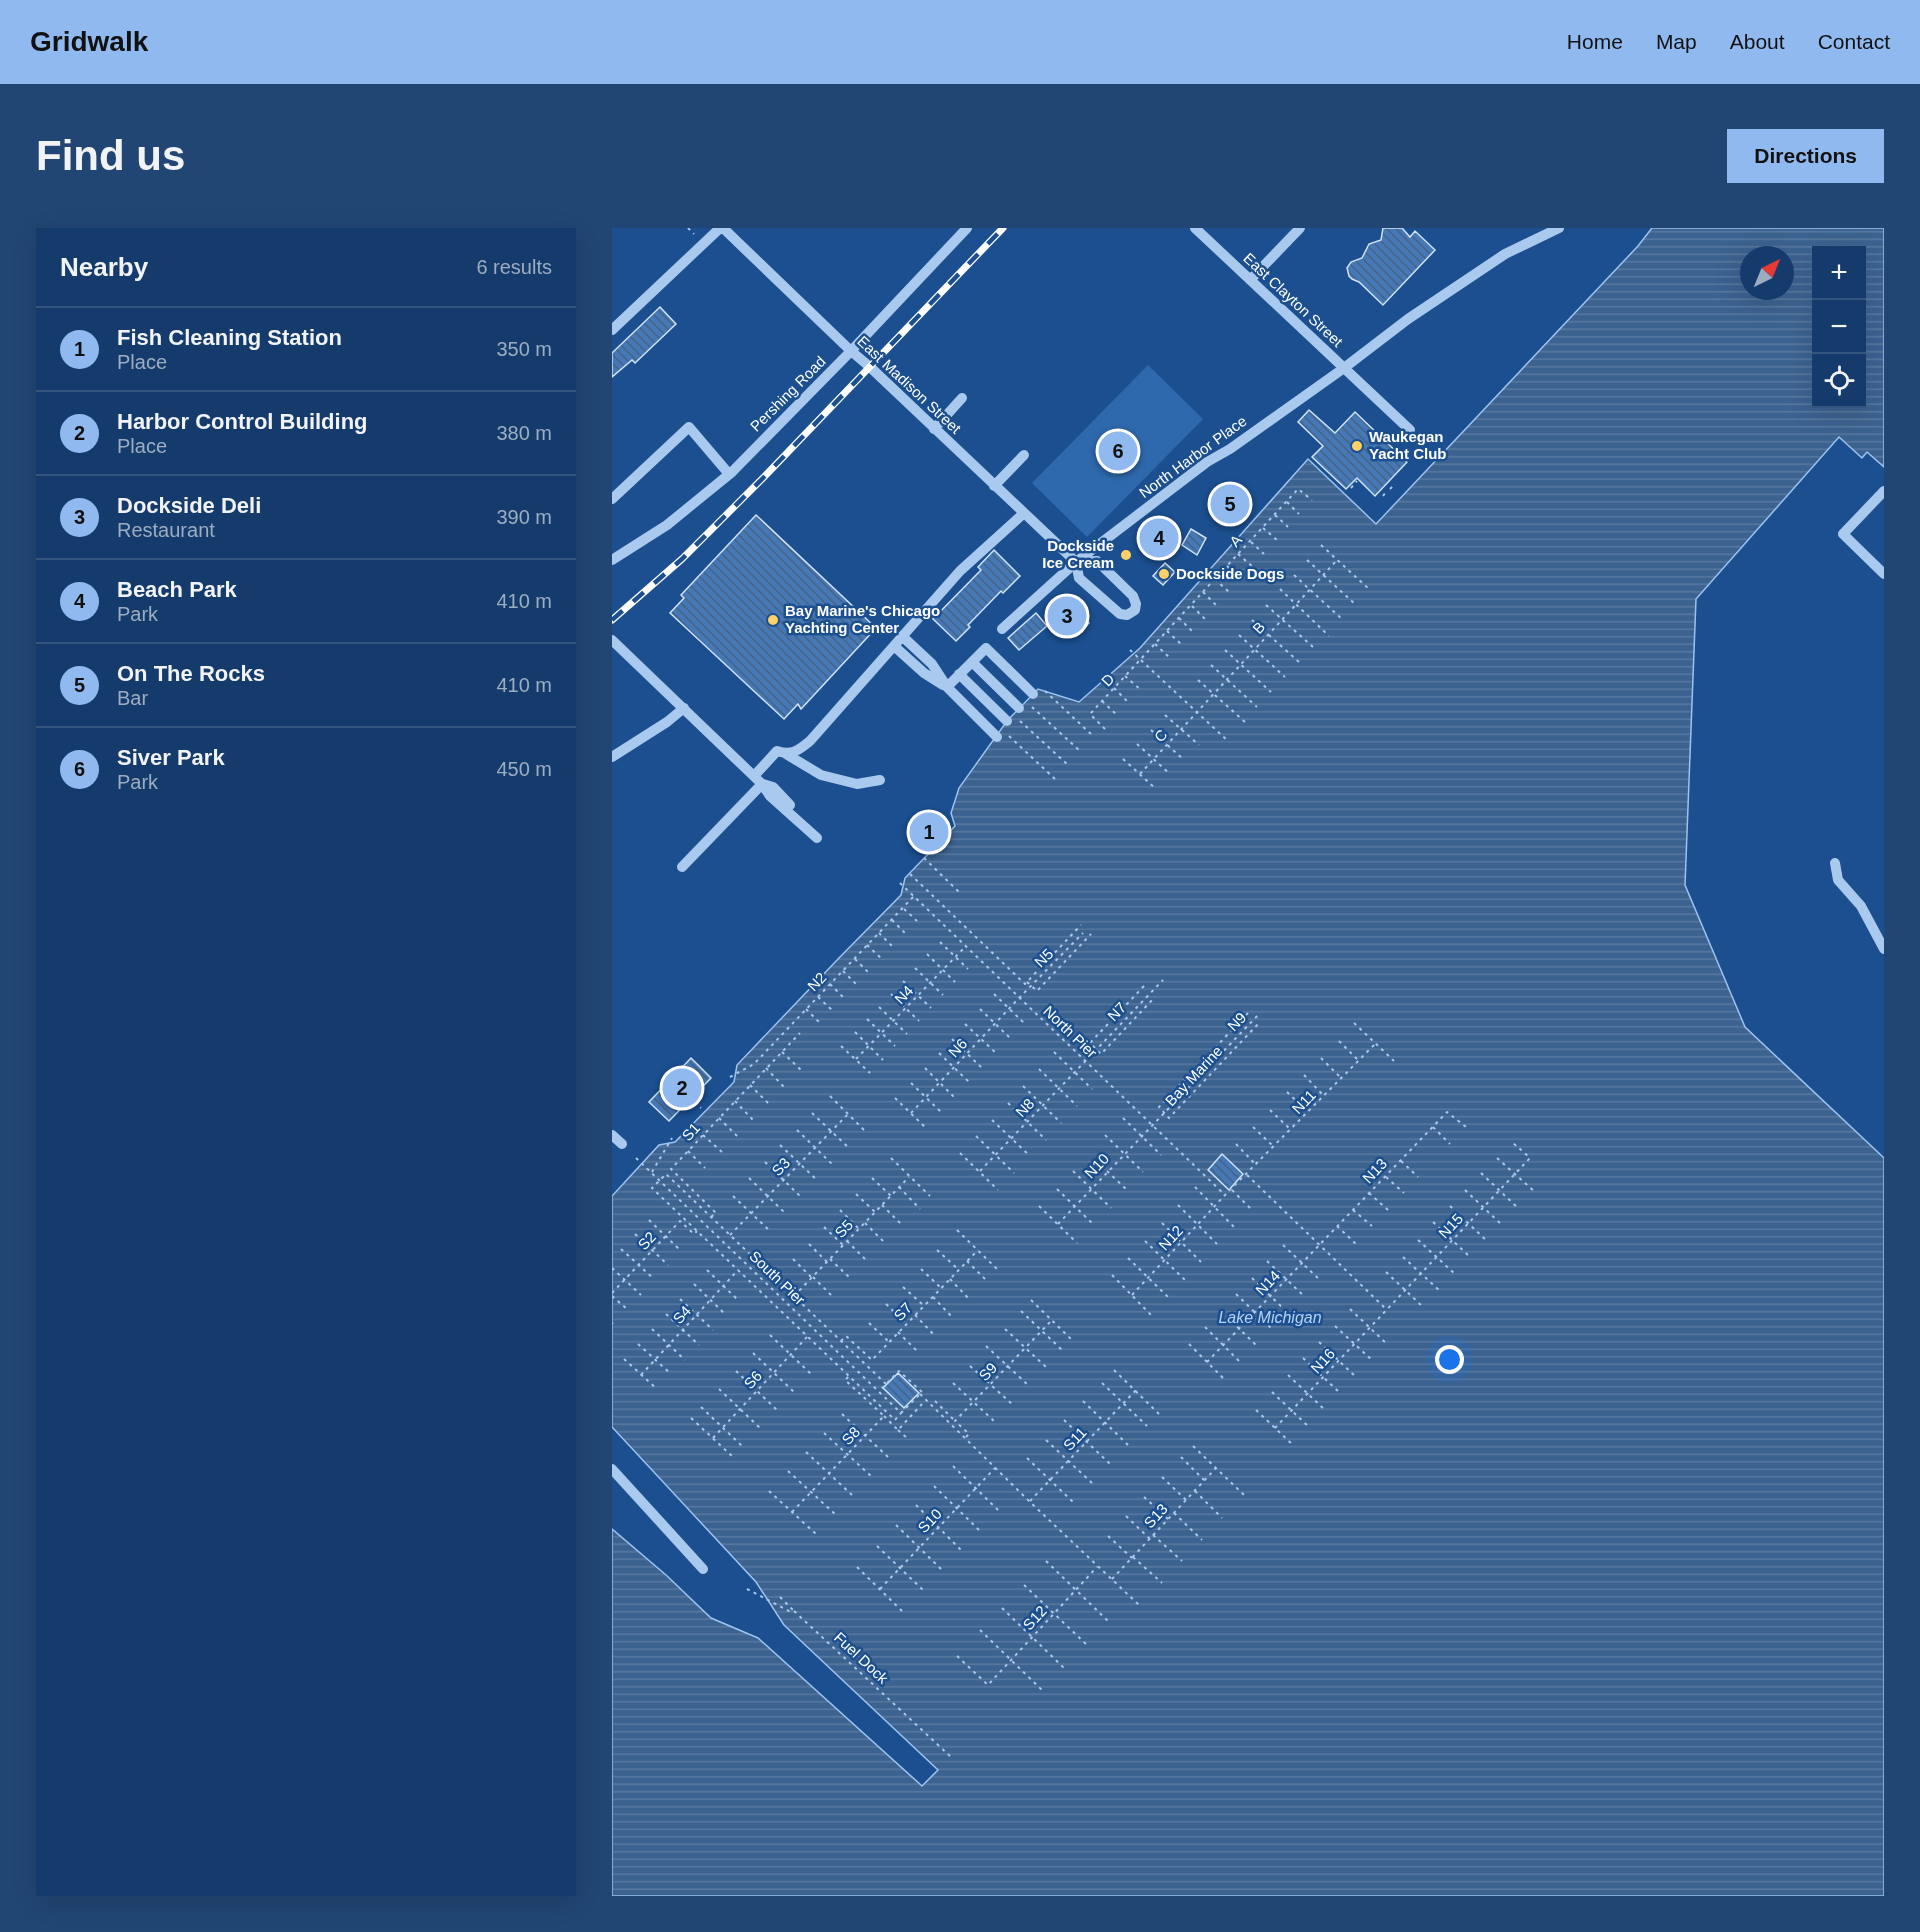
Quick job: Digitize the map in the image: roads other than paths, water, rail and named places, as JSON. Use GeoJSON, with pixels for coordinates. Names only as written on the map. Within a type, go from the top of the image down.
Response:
{"type":"FeatureCollection","features":[{"type":"Feature","properties":{"kind":"street"},"geometry":{"type":"LineString","coordinates":[[612,330],[722,228]]}},
{"type":"Feature","properties":{"kind":"street","name":"East Madison Street"},"geometry":{"type":"LineString","coordinates":[[722,228],[1076,562],[1079,578],[1120,614],[1127,615],[1136,610],[1133,596],[1097,561],[1076,562]]}},
{"type":"Feature","properties":{"kind":"street","name":"Pershing Road"},"geometry":{"type":"LineString","coordinates":[[612,561],[667,525],[729,474],[851,351],[967,228]]}},
{"type":"Feature","properties":{"kind":"street","name":"East Clayton Street"},"geometry":{"type":"LineString","coordinates":[[1195,228],[1410,430]]}},
{"type":"Feature","properties":{"kind":"street"},"geometry":{"type":"LineString","coordinates":[[1250,280],[1299,228]]}},
{"type":"Feature","properties":{"kind":"street","name":"North Harbor Place"},"geometry":{"type":"LineString","coordinates":[[1002,629],[1076,562],[1207,462],[1230,449],[1344,368],[1408,319],[1505,254],[1559,228]]}},
{"type":"Feature","properties":{"kind":"street"},"geometry":{"type":"LineString","coordinates":[[934,429],[962,398]]}},
{"type":"Feature","properties":{"kind":"street"},"geometry":{"type":"LineString","coordinates":[[612,498],[689,427],[729,474]]}},
{"type":"Feature","properties":{"kind":"street"},"geometry":{"type":"LineString","coordinates":[[994,486],[1024,455]]}},
{"type":"Feature","properties":{"kind":"street"},"geometry":{"type":"LineString","coordinates":[[1884,491],[1843,534],[1884,574]]}},
{"type":"Feature","properties":{"kind":"street"},"geometry":{"type":"LineString","coordinates":[[786,754],[796,752],[810,741],[960,571],[1024,513]]}},
{"type":"Feature","properties":{"kind":"street"},"geometry":{"type":"LineString","coordinates":[[902,636],[932,664],[947,687]]}},
{"type":"Feature","properties":{"kind":"street"},"geometry":{"type":"LineString","coordinates":[[612,640],[758,780],[770,796],[817,838],[808,823],[773,788],[758,780]]}},
{"type":"Feature","properties":{"kind":"street"},"geometry":{"type":"LineString","coordinates":[[894,646],[924,673],[947,687],[1002,729],[959,674]]}},
{"type":"Feature","properties":{"kind":"street"},"geometry":{"type":"LineString","coordinates":[[947,687],[986,648],[1033,694]]}},
{"type":"Feature","properties":{"kind":"street"},"geometry":{"type":"LineString","coordinates":[[972,662],[1019,708]]}},
{"type":"Feature","properties":{"kind":"street"},"geometry":{"type":"LineString","coordinates":[[612,758],[667,722],[684,708]]}},
{"type":"Feature","properties":{"kind":"street"},"geometry":{"type":"LineString","coordinates":[[682,867],[758,780],[777,751],[820,775],[857,784],[880,780]]}},
{"type":"Feature","properties":{"kind":"street"},"geometry":{"type":"LineString","coordinates":[[1835,862],[1838,880],[1861,906],[1884,949]]}},
{"type":"Feature","properties":{"kind":"street"},"geometry":{"type":"LineString","coordinates":[[612,1135],[622,1144]]}},
{"type":"Feature","properties":{"kind":"street"},"geometry":{"type":"LineString","coordinates":[[612,1469],[704,1569]]}},
{"type":"Feature","properties":{"kind":"water","name":"Lake Michigan"},"geometry":{"type":"Polygon","coordinates":[[[1652,228],[1884,228],[1884,467],[1867,452],[1862,458],[1839,437],[1696,599],[1685,885],[1745,1027],[1884,1158],[1884,1896],[612,1896],[612,1529],[666,1575],[711,1618],[758,1638],[922,1786],[938,1770],[784,1625],[756,1582],[612,1427],[612,1196],[659,1145],[675,1142],[734,1082],[737,1065],[901,895],[905,878],[955,826],[951,813],[959,788],[1007,721],[1038,689],[1079,702],[1140,648],[1308,459],[1376,524],[1638,246],[1652,228]]]}},
{"type":"Feature","properties":{"kind":"railway"},"geometry":{"type":"LineString","coordinates":[[612,620],[682,559],[764,477],[1003,228]]}},
{"type":"Feature","properties":{"kind":"place","name":"Waukegan Yacht Club"},"geometry":{"type":"Point","coordinates":[1357,446]}},
{"type":"Feature","properties":{"kind":"place","name":"Siver Park"},"geometry":{"type":"Point","coordinates":[1118,451]}},
{"type":"Feature","properties":{"kind":"place","name":"On The Rocks"},"geometry":{"type":"Point","coordinates":[1230,504]}},
{"type":"Feature","properties":{"kind":"place","name":"Beach Park"},"geometry":{"type":"Point","coordinates":[1159,538]}},
{"type":"Feature","properties":{"kind":"place","name":"Dockside Ice Cream"},"geometry":{"type":"Point","coordinates":[1126,555]}},
{"type":"Feature","properties":{"kind":"place","name":"Dockside Dogs"},"geometry":{"type":"Point","coordinates":[1164,574]}},
{"type":"Feature","properties":{"kind":"place","name":"Dockside Deli"},"geometry":{"type":"Point","coordinates":[1067,616]}},
{"type":"Feature","properties":{"kind":"place","name":"Bay Marine's Chicago Yachting Center"},"geometry":{"type":"Point","coordinates":[773,620]}},
{"type":"Feature","properties":{"kind":"place","name":"Fish Cleaning Station"},"geometry":{"type":"Point","coordinates":[929,832]}},
{"type":"Feature","properties":{"kind":"place","name":"Harbor Control Building"},"geometry":{"type":"Point","coordinates":[682,1088]}}]}
